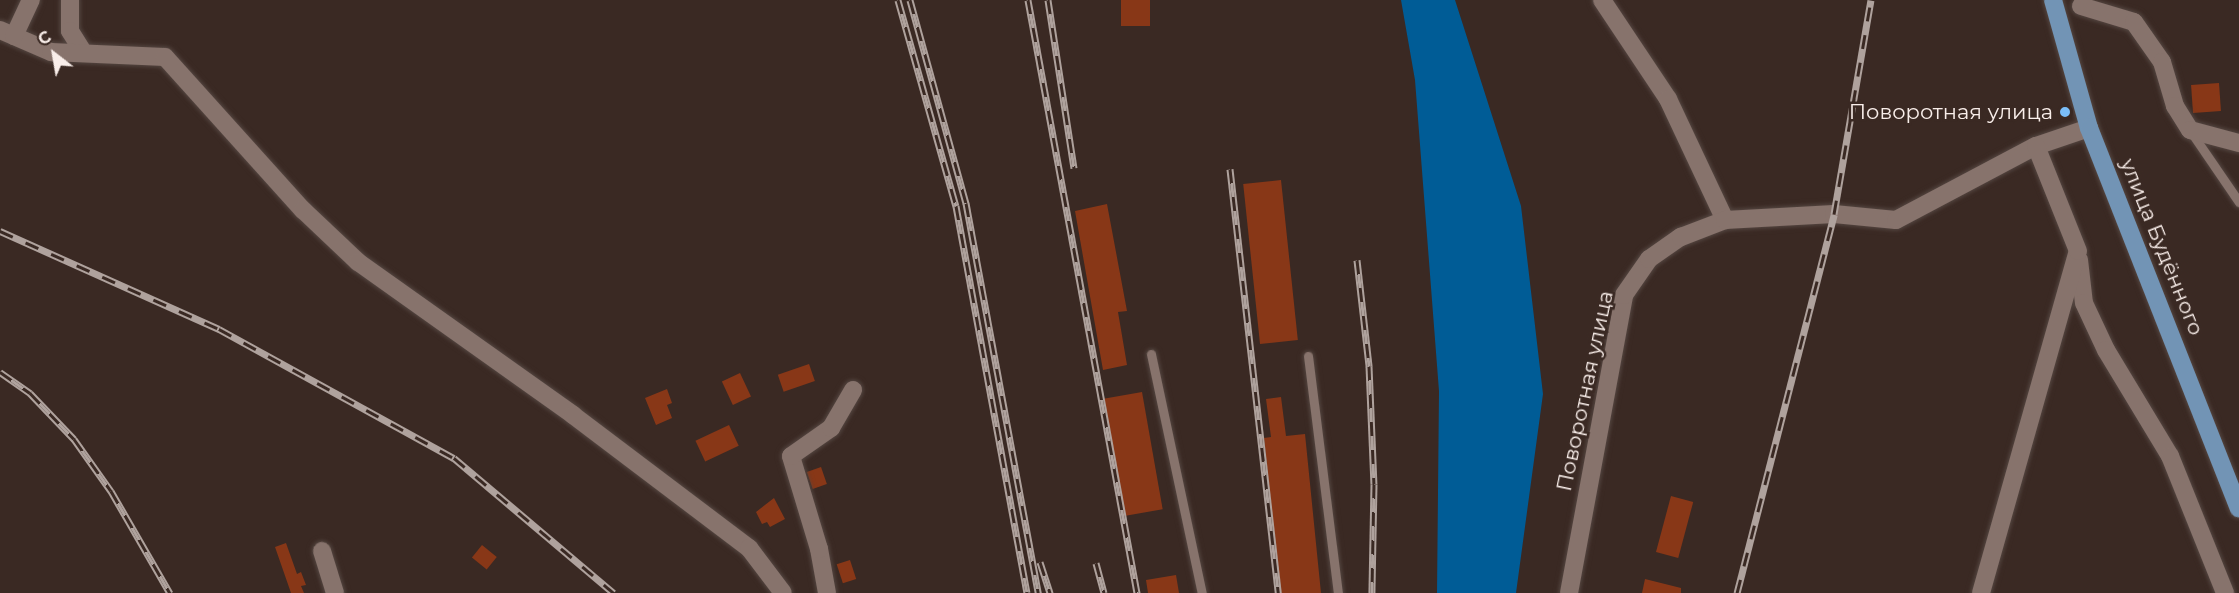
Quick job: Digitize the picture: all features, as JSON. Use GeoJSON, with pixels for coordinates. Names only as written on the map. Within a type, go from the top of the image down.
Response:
{"type":"FeatureCollection","features":[{"type":"Feature","properties":{"kind":"main road","name":"улица Будённого"},"geometry":{"type":"LineString","coordinates":[[2053,0],[2089,128],[2239,508]]}},
{"type":"Feature","properties":{"kind":"street"},"geometry":{"type":"LineString","coordinates":[[31,0],[7,33],[51,52],[165,57],[303,210],[358,262],[573,415],[749,548],[783,593]]}},
{"type":"Feature","properties":{"kind":"street"},"geometry":{"type":"LineString","coordinates":[[70,0],[70,32],[84,53]]}},
{"type":"Feature","properties":{"kind":"street"},"geometry":{"type":"LineString","coordinates":[[1602,0],[1668,99],[1725,219]]}},
{"type":"Feature","properties":{"kind":"street"},"geometry":{"type":"LineString","coordinates":[[2061,31],[2082,3],[2134,22],[2162,62],[2175,106],[2190,130],[2239,143]]}},
{"type":"Feature","properties":{"kind":"street","name":"Поворотная улица"},"geometry":{"type":"LineString","coordinates":[[1569,593],[1624,295],[1649,259],[1681,237],[1725,219],[1834,214],[1896,220],[2036,146],[2089,128]]}},
{"type":"Feature","properties":{"kind":"street"},"geometry":{"type":"LineString","coordinates":[[2036,146],[2078,251],[2084,303],[2106,350],[2170,456],[2225,593]]}},
{"type":"Feature","properties":{"kind":"street"},"geometry":{"type":"LineString","coordinates":[[1981,593],[2078,251]]}},
{"type":"Feature","properties":{"kind":"street"},"geometry":{"type":"LineString","coordinates":[[827,593],[819,549],[791,456],[831,428],[853,390]]}},
{"type":"Feature","properties":{"kind":"street"},"geometry":{"type":"LineString","coordinates":[[322,551],[335,593]]}},
{"type":"Feature","properties":{"kind":"lane"},"geometry":{"type":"LineString","coordinates":[[2190,130],[2239,202]]}},
{"type":"Feature","properties":{"kind":"lane"},"geometry":{"type":"LineString","coordinates":[[1151,354],[1202,593]]}},
{"type":"Feature","properties":{"kind":"lane"},"geometry":{"type":"LineString","coordinates":[[1308,356],[1338,593]]}},
{"type":"Feature","properties":{"kind":"water"},"geometry":{"type":"Polygon","coordinates":[[[1401,0],[1455,0],[1521,206],[1543,394],[1516,593],[1437,593],[1439,391],[1415,80],[1401,0]]]}},
{"type":"Feature","properties":{"kind":"building"},"geometry":{"type":"Polygon","coordinates":[[[1121,0],[1150,0],[1150,26],[1121,26],[1121,0]]]}},
{"type":"Feature","properties":{"kind":"building"},"geometry":{"type":"Polygon","coordinates":[[[2219,83],[2221,111],[2193,113],[2191,85],[2219,83]]]}},
{"type":"Feature","properties":{"kind":"building"},"geometry":{"type":"Polygon","coordinates":[[[1281,180],[1298,340],[1260,344],[1243,184],[1281,180]]]}},
{"type":"Feature","properties":{"kind":"building"},"geometry":{"type":"Polygon","coordinates":[[[1107,204],[1127,311],[1118,312],[1127,365],[1103,370],[1075,211],[1107,204]]]}},
{"type":"Feature","properties":{"kind":"building"},"geometry":{"type":"Polygon","coordinates":[[[809,364],[815,381],[784,392],[778,375],[809,364]]]}},
{"type":"Feature","properties":{"kind":"building"},"geometry":{"type":"Polygon","coordinates":[[[740,373],[751,397],[733,405],[722,381],[740,373]]]}},
{"type":"Feature","properties":{"kind":"building"},"geometry":{"type":"Polygon","coordinates":[[[667,389],[672,403],[667,405],[672,418],[656,425],[645,398],[667,389]]]}},
{"type":"Feature","properties":{"kind":"building"},"geometry":{"type":"Polygon","coordinates":[[[1142,392],[1163,509],[1124,516],[1104,399],[1142,392]]]}},
{"type":"Feature","properties":{"kind":"building"},"geometry":{"type":"Polygon","coordinates":[[[1281,397],[1286,436],[1305,434],[1321,593],[1280,593],[1264,438],[1271,437],[1266,399],[1281,397]]]}},
{"type":"Feature","properties":{"kind":"building"},"geometry":{"type":"Polygon","coordinates":[[[729,425],[739,446],[705,461],[695,441],[729,425]]]}},
{"type":"Feature","properties":{"kind":"building"},"geometry":{"type":"Polygon","coordinates":[[[821,467],[827,484],[813,489],[807,472],[821,467]]]}},
{"type":"Feature","properties":{"kind":"building"},"geometry":{"type":"Polygon","coordinates":[[[1671,496],[1693,502],[1678,558],[1656,552],[1671,496]]]}},
{"type":"Feature","properties":{"kind":"building"},"geometry":{"type":"Polygon","coordinates":[[[774,498],[785,519],[770,527],[767,522],[762,524],[756,512],[774,498]]]}},
{"type":"Feature","properties":{"kind":"building"},"geometry":{"type":"Polygon","coordinates":[[[286,543],[297,574],[301,572],[306,585],[301,586],[304,593],[291,593],[275,547],[286,543]]]}},
{"type":"Feature","properties":{"kind":"building"},"geometry":{"type":"Polygon","coordinates":[[[482,545],[497,557],[487,569],[472,557],[482,545]]]}},
{"type":"Feature","properties":{"kind":"building"},"geometry":{"type":"Polygon","coordinates":[[[850,560],[856,579],[843,583],[837,564],[850,560]]]}},
{"type":"Feature","properties":{"kind":"building"},"geometry":{"type":"Polygon","coordinates":[[[1176,575],[1179,593],[1148,593],[1146,580],[1176,575]]]}},
{"type":"Feature","properties":{"kind":"building"},"geometry":{"type":"Polygon","coordinates":[[[1645,579],[1681,588],[1681,593],[1642,593],[1645,579]]]}},
{"type":"Feature","properties":{"kind":"railway"},"geometry":{"type":"LineString","coordinates":[[898,0],[956,206],[1027,593]]}},
{"type":"Feature","properties":{"kind":"railway"},"geometry":{"type":"LineString","coordinates":[[910,0],[966,203],[1038,593]]}},
{"type":"Feature","properties":{"kind":"railway"},"geometry":{"type":"LineString","coordinates":[[1028,0],[1137,593]]}},
{"type":"Feature","properties":{"kind":"railway"},"geometry":{"type":"LineString","coordinates":[[1048,0],[1074,168]]}},
{"type":"Feature","properties":{"kind":"railway"},"geometry":{"type":"LineString","coordinates":[[1737,593],[1834,214],[1871,0]]}},
{"type":"Feature","properties":{"kind":"railway"},"geometry":{"type":"LineString","coordinates":[[1230,169],[1278,593]]}},
{"type":"Feature","properties":{"kind":"railway"},"geometry":{"type":"LineString","coordinates":[[0,231],[219,329],[454,458],[614,593]]}},
{"type":"Feature","properties":{"kind":"railway"},"geometry":{"type":"LineString","coordinates":[[1357,260],[1369,366],[1374,484],[1372,593]]}},
{"type":"Feature","properties":{"kind":"railway"},"geometry":{"type":"LineString","coordinates":[[0,372],[30,393],[74,439],[111,491],[170,593]]}},
{"type":"Feature","properties":{"kind":"railway"},"geometry":{"type":"LineString","coordinates":[[1040,562],[1050,593]]}},
{"type":"Feature","properties":{"kind":"railway"},"geometry":{"type":"LineString","coordinates":[[1096,563],[1104,593]]}},
{"type":"Feature","properties":{"kind":"place","name":"Поворотная улица"},"geometry":{"type":"Point","coordinates":[2065,112]}}]}
